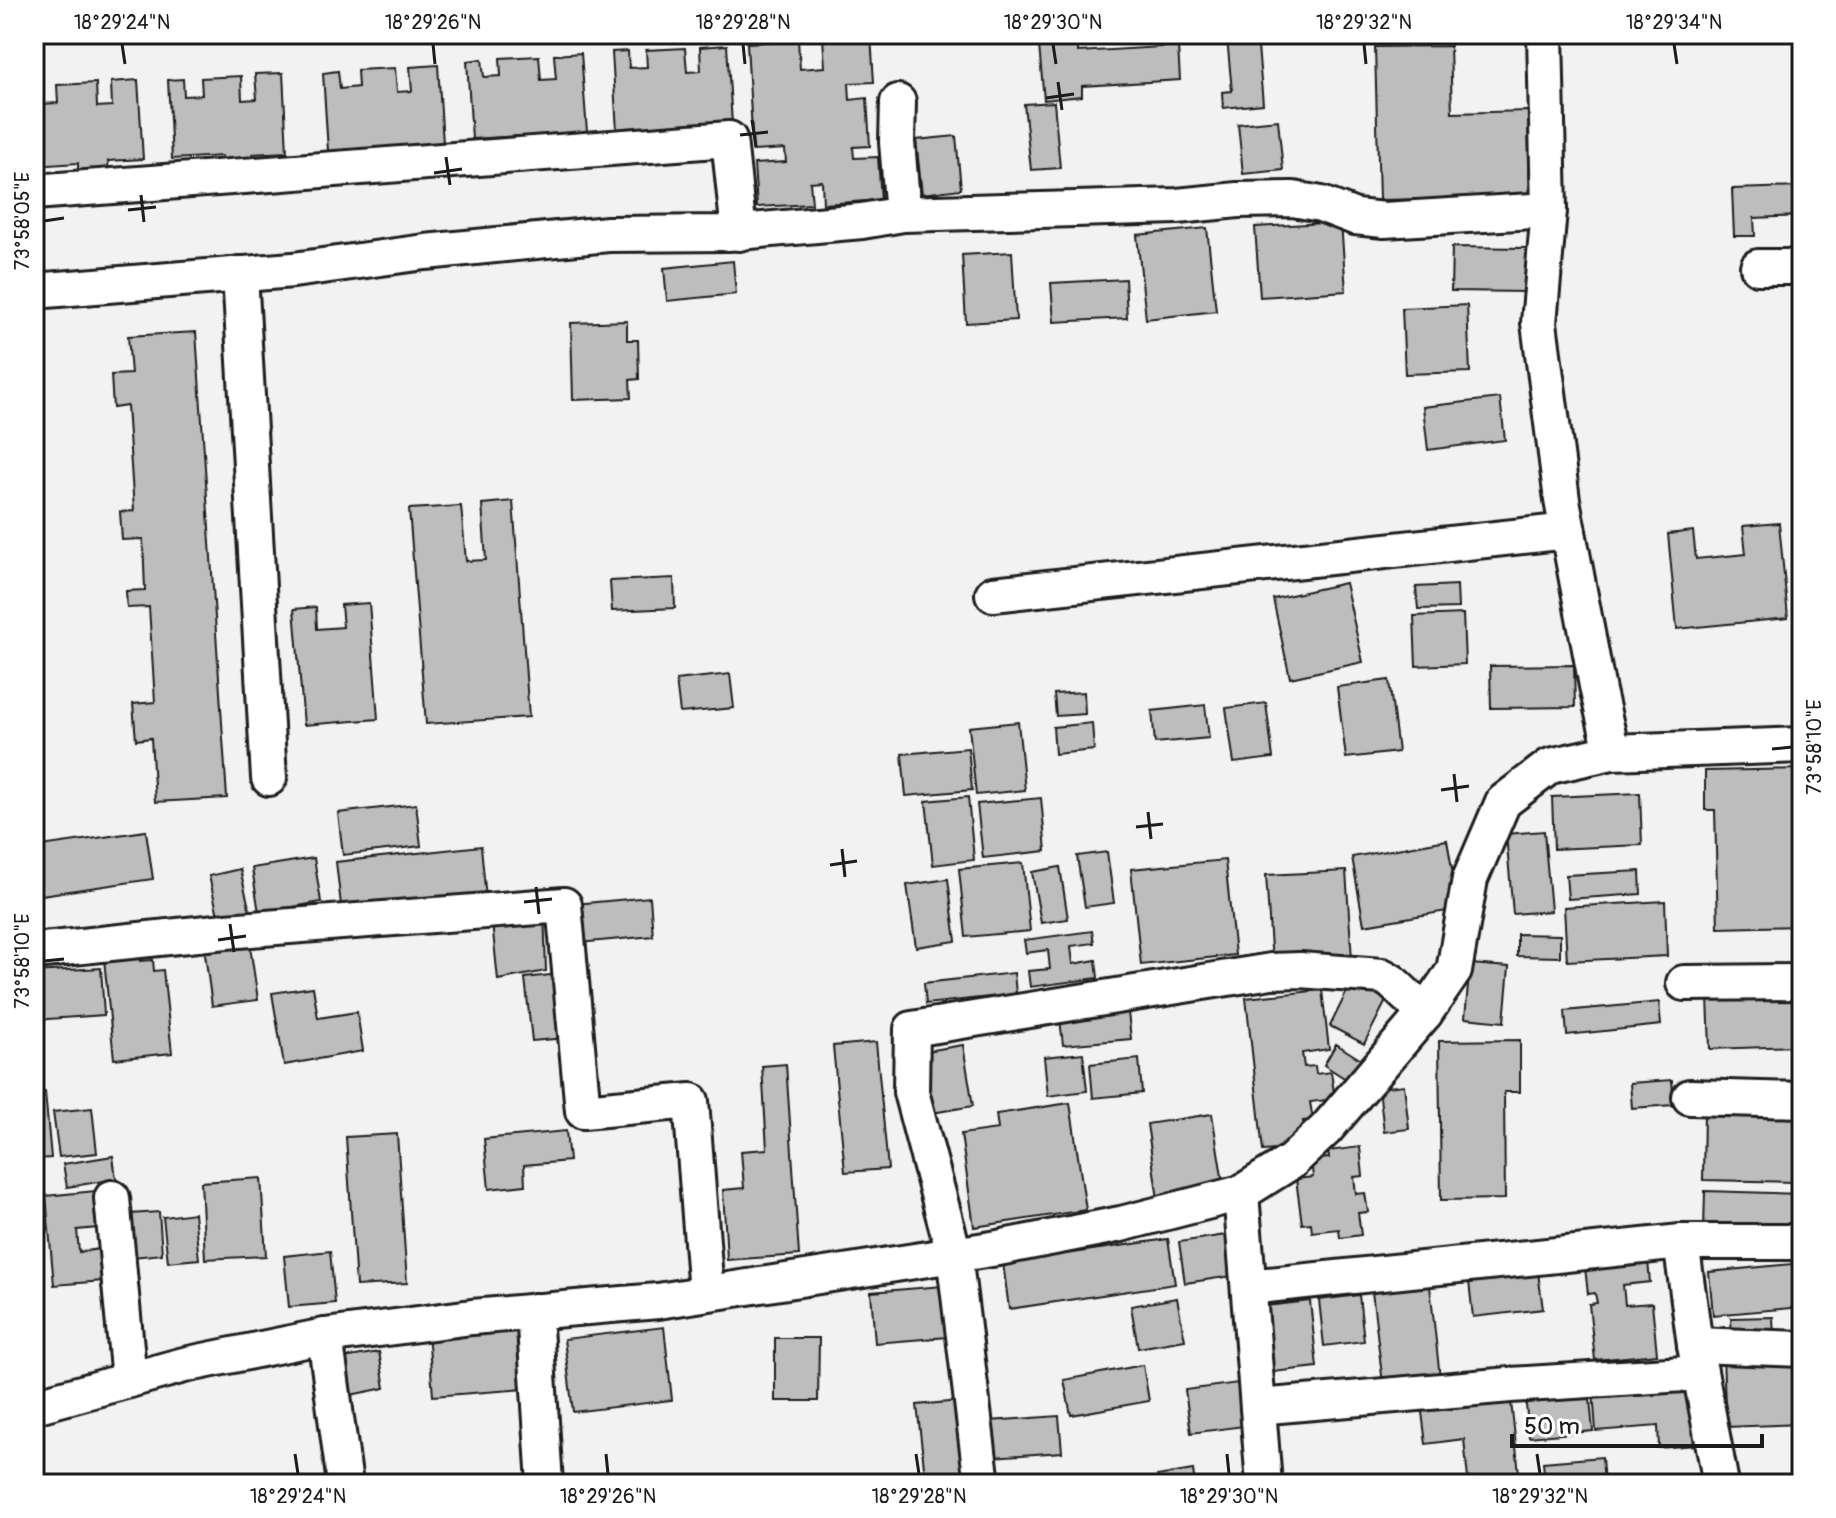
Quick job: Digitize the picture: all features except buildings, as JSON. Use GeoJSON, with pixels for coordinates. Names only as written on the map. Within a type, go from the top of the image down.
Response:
{"type":"FeatureCollection","features":[{"type":"Feature","properties":{"kind":"street"},"geometry":{"type":"LineString","coordinates":[[1545,34],[1549,210],[1539,323],[1568,531],[1612,752]]}},
{"type":"Feature","properties":{"kind":"street"},"geometry":{"type":"LineString","coordinates":[[898,102],[897,142],[903,214]]}},
{"type":"Feature","properties":{"kind":"street"},"geometry":{"type":"LineString","coordinates":[[34,192],[729,139],[739,233]]}},
{"type":"Feature","properties":{"kind":"street"},"geometry":{"type":"LineString","coordinates":[[34,291],[240,274],[608,234],[739,233],[903,214],[1177,206],[1293,199],[1321,204],[1355,217],[1384,220],[1549,210]]}},
{"type":"Feature","properties":{"kind":"street"},"geometry":{"type":"LineString","coordinates":[[1758,267],[1802,267]]}},
{"type":"Feature","properties":{"kind":"street"},"geometry":{"type":"LineString","coordinates":[[240,274],[269,778]]}},
{"type":"Feature","properties":{"kind":"street"},"geometry":{"type":"LineString","coordinates":[[993,594],[1568,531]]}},
{"type":"Feature","properties":{"kind":"street"},"geometry":{"type":"LineString","coordinates":[[34,1406],[184,1365],[325,1336],[534,1311],[658,1301],[1121,1224],[1241,1193],[1292,1161],[1326,1129],[1425,1013],[1454,971],[1470,879],[1503,802],[1550,766],[1612,752],[1802,745]]}},
{"type":"Feature","properties":{"kind":"street"},"geometry":{"type":"LineString","coordinates":[[34,951],[226,931],[564,905],[583,1111],[691,1101],[706,1293]]}},
{"type":"Feature","properties":{"kind":"street"},"geometry":{"type":"LineString","coordinates":[[982,1484],[954,1254],[911,1092],[912,1029],[1271,971],[1300,970],[1382,976],[1425,1013]]}},
{"type":"Feature","properties":{"kind":"street"},"geometry":{"type":"LineString","coordinates":[[1684,983],[1802,982]]}},
{"type":"Feature","properties":{"kind":"street"},"geometry":{"type":"LineString","coordinates":[[1690,1097],[1802,1100]]}},
{"type":"Feature","properties":{"kind":"street"},"geometry":{"type":"LineString","coordinates":[[1241,1193],[1264,1484]]}},
{"type":"Feature","properties":{"kind":"street"},"geometry":{"type":"LineString","coordinates":[[112,1198],[129,1380]]}},
{"type":"Feature","properties":{"kind":"street"},"geometry":{"type":"LineString","coordinates":[[1249,1287],[1681,1242],[1802,1242]]}},
{"type":"Feature","properties":{"kind":"street"},"geometry":{"type":"LineString","coordinates":[[1681,1242],[1697,1359],[1721,1484]]}},
{"type":"Feature","properties":{"kind":"street"},"geometry":{"type":"LineString","coordinates":[[534,1311],[545,1484]]}},
{"type":"Feature","properties":{"kind":"street"},"geometry":{"type":"LineString","coordinates":[[325,1336],[345,1484]]}},
{"type":"Feature","properties":{"kind":"street"},"geometry":{"type":"LineString","coordinates":[[1258,1407],[1510,1385],[1697,1359],[1802,1349]]}}]}
